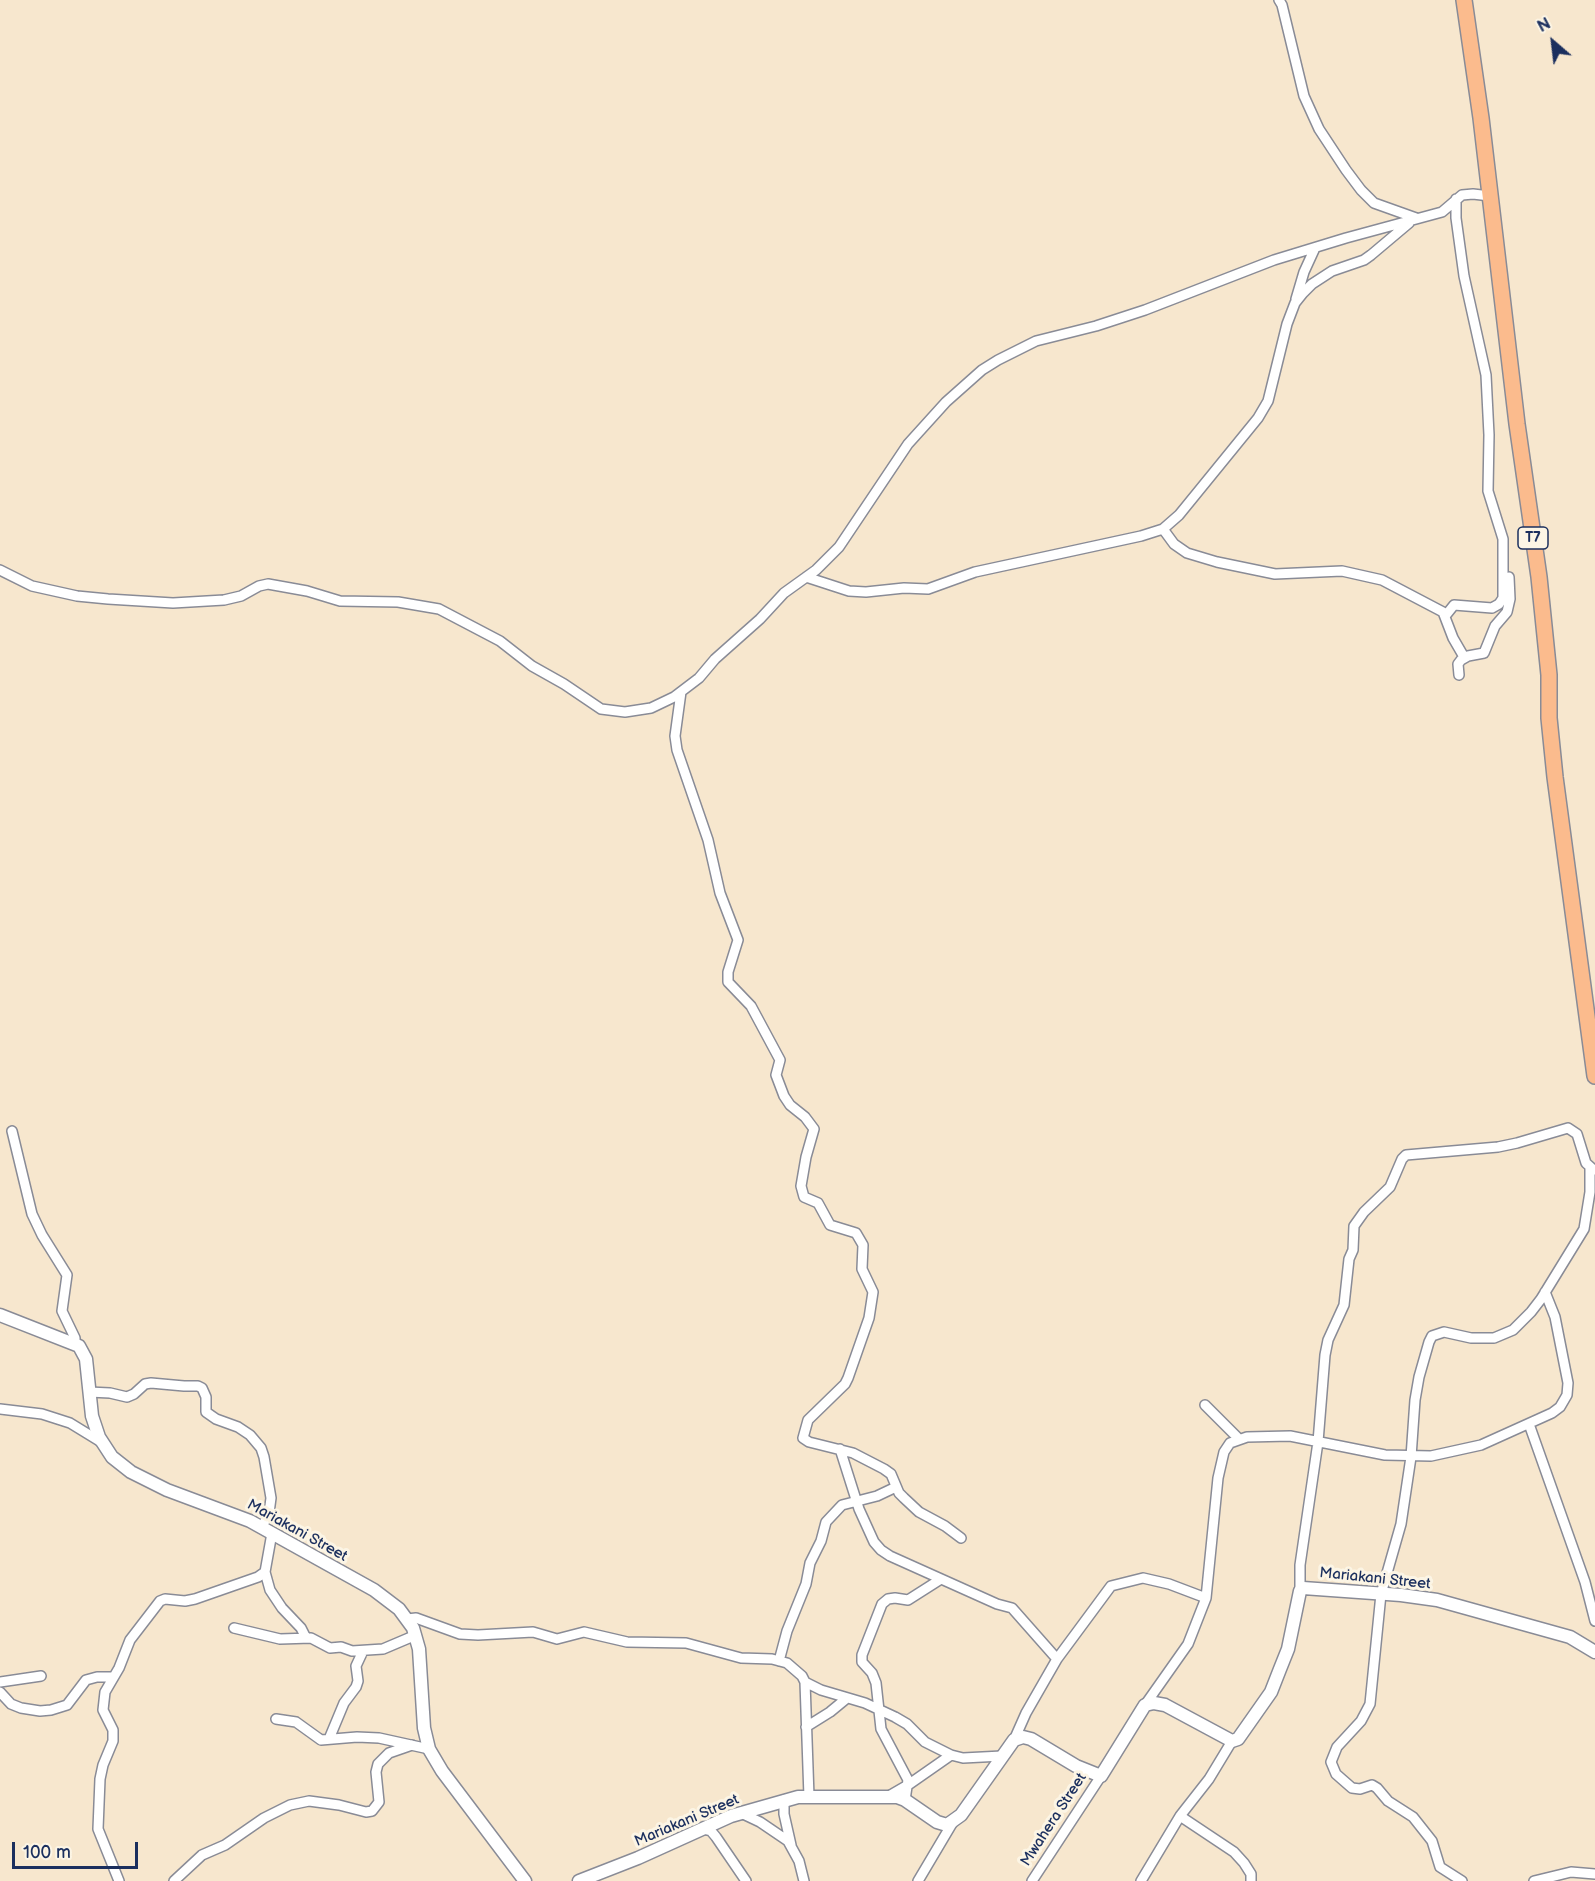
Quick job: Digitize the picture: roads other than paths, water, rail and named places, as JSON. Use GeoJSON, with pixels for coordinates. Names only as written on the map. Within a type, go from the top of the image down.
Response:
{"type":"FeatureCollection","features":[{"type":"Feature","properties":{"kind":"highway","name":"T7"},"geometry":{"type":"LineString","coordinates":[[1464,0],[1517,424],[1539,577],[1549,675],[1549,718],[1555,777],[1595,1076]]}},
{"type":"Feature","properties":{"kind":"street"},"geometry":{"type":"LineString","coordinates":[[1279,0],[1304,96],[1319,129],[1346,170],[1374,203],[1416,218]]}},
{"type":"Feature","properties":{"kind":"street"},"geometry":{"type":"LineString","coordinates":[[0,570],[32,586],[77,596],[108,599],[173,603],[224,600],[241,596],[259,586],[268,584],[307,591],[340,601],[398,602],[426,606],[439,609],[500,641],[532,666],[601,709],[608,712],[625,712],[651,708],[666,702],[699,678],[715,659],[760,619],[784,593],[806,577],[839,547],[908,444],[928,421],[946,402],[990,365],[1011,352],[1036,341],[1096,326],[1145,310],[1264,264],[1442,212],[1456,199],[1468,194],[1490,196]]}},
{"type":"Feature","properties":{"kind":"street"},"geometry":{"type":"LineString","coordinates":[[1456,199],[1456,218],[1466,287],[1486,375],[1489,435],[1488,491],[1508,557],[1509,607],[1495,626],[1484,653],[1464,657],[1458,664],[1459,675]]}},
{"type":"Feature","properties":{"kind":"street"},"geometry":{"type":"LineString","coordinates":[[1295,303],[1312,284],[1332,271],[1364,260],[1416,218]]}},
{"type":"Feature","properties":{"kind":"street"},"geometry":{"type":"LineString","coordinates":[[806,577],[849,591],[904,588],[928,590],[975,572],[1141,536],[1163,529],[1179,515],[1258,418],[1268,401],[1284,334],[1304,272],[1315,248]]}},
{"type":"Feature","properties":{"kind":"street"},"geometry":{"type":"LineString","coordinates":[[1163,529],[1174,544],[1187,553],[1201,558],[1275,574],[1342,571],[1364,574],[1399,588],[1440,609],[1446,615],[1453,638],[1464,657]]}},
{"type":"Feature","properties":{"kind":"street"},"geometry":{"type":"LineString","coordinates":[[1446,615],[1454,605],[1487,608],[1496,607],[1502,601],[1503,539]]}},
{"type":"Feature","properties":{"kind":"street"},"geometry":{"type":"LineString","coordinates":[[681,692],[675,736],[677,750],[708,840],[723,901],[738,940],[728,972],[728,982],[751,1006],[780,1060],[776,1075],[784,1096],[790,1105],[805,1117],[814,1130],[801,1186],[804,1197],[818,1203],[830,1225],[856,1233],[863,1245],[862,1269],[873,1292],[869,1318],[848,1378],[845,1384],[807,1420],[802,1436],[809,1442],[840,1449],[884,1468],[891,1474],[899,1493],[919,1512],[961,1538]]}},
{"type":"Feature","properties":{"kind":"street"},"geometry":{"type":"LineString","coordinates":[[1300,1591],[1300,1565],[1318,1442],[1325,1355],[1328,1340],[1344,1305],[1349,1259],[1353,1250],[1354,1226],[1364,1212],[1390,1187],[1404,1157],[1437,1151],[1498,1147],[1568,1128],[1577,1134],[1583,1157],[1593,1169],[1590,1191],[1584,1230],[1545,1292],[1513,1330],[1505,1335],[1484,1340],[1444,1332],[1432,1336],[1419,1377],[1415,1400],[1411,1457],[1401,1524],[1382,1594],[1370,1704],[1361,1721],[1333,1753],[1332,1768],[1342,1780],[1356,1789],[1366,1786],[1377,1788],[1388,1801],[1413,1817],[1432,1841],[1440,1867],[1462,1881]]}},
{"type":"Feature","properties":{"kind":"street"},"geometry":{"type":"LineString","coordinates":[[0,1315],[75,1343],[75,1338],[62,1311],[67,1275],[32,1214],[12,1131]]}},
{"type":"Feature","properties":{"kind":"street"},"geometry":{"type":"LineString","coordinates":[[1014,1740],[1023,1737],[1031,1739],[1076,1766],[1101,1776],[1145,1705],[1188,1644],[1206,1598],[1218,1478],[1222,1459],[1227,1447],[1239,1439],[1290,1436],[1385,1455],[1411,1457],[1447,1454],[1481,1445],[1552,1413],[1560,1407],[1567,1395],[1567,1371],[1555,1317],[1545,1292]]}},
{"type":"Feature","properties":{"kind":"street","name":"Mariakani Street"},"geometry":{"type":"LineString","coordinates":[[75,1343],[86,1359],[92,1416],[102,1443],[112,1457],[131,1472],[167,1490],[230,1512],[267,1530],[383,1595],[399,1608],[416,1635],[422,1677],[424,1728],[429,1749],[442,1771],[525,1881]]}},
{"type":"Feature","properties":{"kind":"street"},"geometry":{"type":"LineString","coordinates":[[90,1392],[110,1392],[127,1397],[134,1394],[141,1386],[151,1383],[198,1386],[202,1388],[206,1397],[206,1412],[210,1416],[238,1427],[250,1435],[261,1448],[271,1498],[265,1572],[275,1599],[301,1628],[306,1638]]}},
{"type":"Feature","properties":{"kind":"street"},"geometry":{"type":"LineString","coordinates":[[1205,1405],[1239,1439]]}},
{"type":"Feature","properties":{"kind":"street"},"geometry":{"type":"LineString","coordinates":[[0,1409],[42,1414],[70,1423],[102,1443]]}},
{"type":"Feature","properties":{"kind":"street"},"geometry":{"type":"LineString","coordinates":[[1529,1424],[1586,1582],[1595,1621]]}},
{"type":"Feature","properties":{"kind":"street"},"geometry":{"type":"LineString","coordinates":[[840,1449],[856,1501],[874,1542],[881,1550],[941,1579],[1012,1608],[1057,1659]]}},
{"type":"Feature","properties":{"kind":"street"},"geometry":{"type":"LineString","coordinates":[[779,1661],[787,1631],[806,1584],[810,1563],[821,1541],[826,1522],[842,1505],[877,1496],[896,1487]]}},
{"type":"Feature","properties":{"kind":"street"},"geometry":{"type":"LineString","coordinates":[[119,1881],[98,1829],[100,1779],[113,1741],[113,1730],[103,1710],[102,1701],[122,1662],[130,1640],[160,1601],[195,1599],[258,1577],[265,1572]]}},
{"type":"Feature","properties":{"kind":"street"},"geometry":{"type":"LineString","coordinates":[[918,1881],[953,1822],[966,1808],[1014,1740],[1026,1713],[1057,1659],[1111,1586],[1143,1578],[1169,1584],[1206,1598]]}},
{"type":"Feature","properties":{"kind":"street"},"geometry":{"type":"LineString","coordinates":[[905,1800],[908,1785],[905,1775],[881,1729],[874,1677],[861,1659],[882,1604],[891,1598],[905,1601],[911,1599],[941,1579]]}},
{"type":"Feature","properties":{"kind":"street","name":"Mariakani Street"},"geometry":{"type":"LineString","coordinates":[[1232,1741],[1238,1739],[1271,1692],[1288,1649],[1300,1591],[1311,1587],[1437,1600],[1570,1637],[1595,1652]]}},
{"type":"Feature","properties":{"kind":"street"},"geometry":{"type":"LineString","coordinates":[[407,1619],[416,1618],[460,1634],[533,1632],[556,1639],[584,1632],[627,1642],[686,1643],[741,1658],[779,1661],[794,1668],[805,1682],[821,1690],[880,1710],[907,1724],[925,1742],[951,1755],[963,1758],[1002,1756]]}},
{"type":"Feature","properties":{"kind":"street"},"geometry":{"type":"LineString","coordinates":[[234,1628],[280,1639],[306,1638],[330,1648],[363,1651],[391,1647],[416,1635]]}},
{"type":"Feature","properties":{"kind":"street"},"geometry":{"type":"LineString","coordinates":[[329,1739],[344,1703],[356,1687],[358,1681],[356,1666],[363,1651]]}},
{"type":"Feature","properties":{"kind":"street"},"geometry":{"type":"LineString","coordinates":[[0,1682],[41,1676]]}},
{"type":"Feature","properties":{"kind":"street"},"geometry":{"type":"LineString","coordinates":[[0,1692],[10,1704],[21,1708],[51,1710],[67,1705],[86,1680],[113,1677]]}},
{"type":"Feature","properties":{"kind":"street"},"geometry":{"type":"LineString","coordinates":[[805,1682],[809,1797]]}},
{"type":"Feature","properties":{"kind":"street"},"geometry":{"type":"LineString","coordinates":[[806,1727],[847,1698]]}},
{"type":"Feature","properties":{"kind":"street"},"geometry":{"type":"LineString","coordinates":[[1141,1881],[1180,1816],[1209,1779],[1232,1741],[1165,1705],[1154,1703],[1145,1705]]}},
{"type":"Feature","properties":{"kind":"street"},"geometry":{"type":"LineString","coordinates":[[276,1719],[296,1722],[317,1738],[379,1738],[429,1749]]}},
{"type":"Feature","properties":{"kind":"street"},"geometry":{"type":"LineString","coordinates":[[174,1881],[202,1855],[225,1845],[264,1818],[290,1804],[309,1801],[366,1812],[372,1811],[379,1802],[376,1772],[378,1764],[389,1753],[412,1745]]}},
{"type":"Feature","properties":{"kind":"street"},"geometry":{"type":"LineString","coordinates":[[889,1796],[951,1755]]}},
{"type":"Feature","properties":{"kind":"street","name":"Mwahera Street"},"geometry":{"type":"LineString","coordinates":[[1032,1881],[1101,1776]]}},
{"type":"Feature","properties":{"kind":"street","name":"Mariakani Street"},"geometry":{"type":"LineString","coordinates":[[579,1881],[601,1877],[741,1813],[784,1800],[809,1797],[889,1796],[905,1800],[944,1825],[953,1822]]}},
{"type":"Feature","properties":{"kind":"street"},"geometry":{"type":"LineString","coordinates":[[784,1800],[784,1814],[791,1845],[799,1861],[804,1881]]}},
{"type":"Feature","properties":{"kind":"street"},"geometry":{"type":"LineString","coordinates":[[741,1813],[760,1822],[791,1845]]}},
{"type":"Feature","properties":{"kind":"street"},"geometry":{"type":"LineString","coordinates":[[1180,1816],[1234,1852],[1251,1874],[1251,1881]]}},
{"type":"Feature","properties":{"kind":"street"},"geometry":{"type":"LineString","coordinates":[[703,1829],[711,1831],[716,1837],[746,1881]]}},
{"type":"Feature","properties":{"kind":"street"},"geometry":{"type":"LineString","coordinates":[[1534,1881],[1571,1872],[1595,1874]]}}]}
